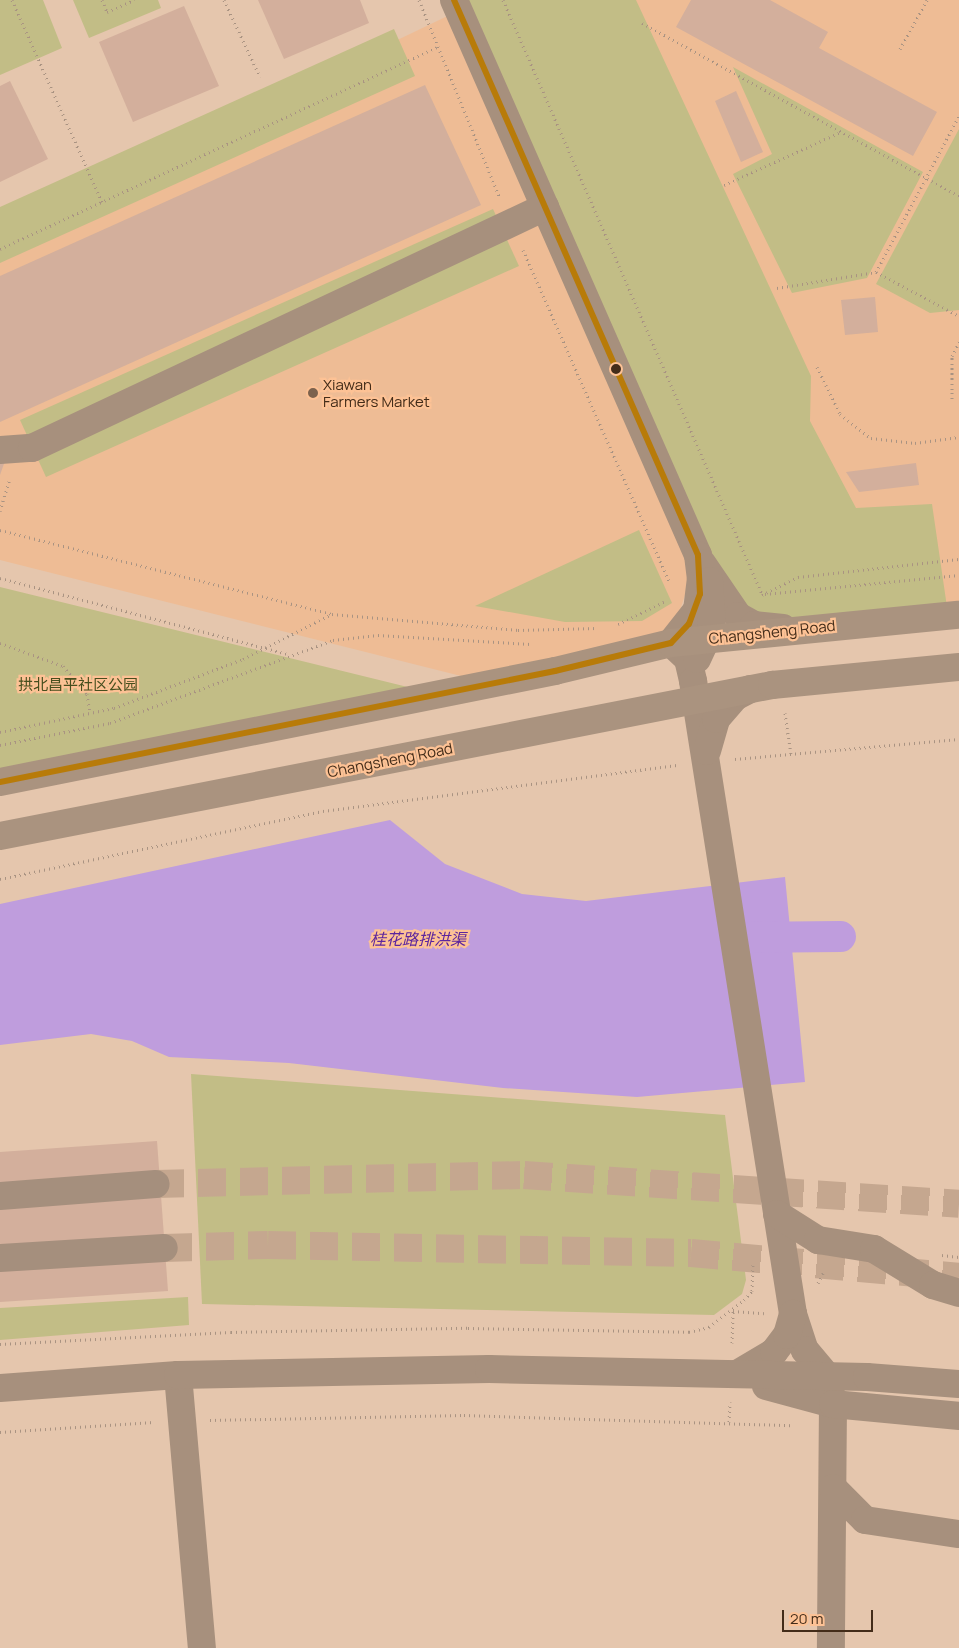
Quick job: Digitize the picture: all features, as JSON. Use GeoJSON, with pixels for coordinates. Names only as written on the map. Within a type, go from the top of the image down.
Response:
{"type":"FeatureCollection","features":[{"type":"Feature","properties":{"kind":"highway"},"geometry":{"type":"LineString","coordinates":[[0,1196],[156,1184]]}},
{"type":"Feature","properties":{"kind":"highway"},"geometry":{"type":"LineString","coordinates":[[0,1258],[164,1248]]}},
{"type":"Feature","properties":{"kind":"main road","name":"Changsheng Road"},"geometry":{"type":"LineString","coordinates":[[0,782],[555,671],[671,643],[798,629],[959,615]]}},
{"type":"Feature","properties":{"kind":"main road","name":"Changsheng Road"},"geometry":{"type":"LineString","coordinates":[[0,836],[695,691],[750,689],[782,684],[959,667]]}},
{"type":"Feature","properties":{"kind":"street"},"geometry":{"type":"LineString","coordinates":[[454,0],[698,555],[714,602],[708,638],[694,665],[695,691]]}},
{"type":"Feature","properties":{"kind":"street"},"geometry":{"type":"LineString","coordinates":[[0,450],[32,448],[545,207]]}},
{"type":"Feature","properties":{"kind":"street"},"geometry":{"type":"LineString","coordinates":[[698,555],[699,597],[689,624],[671,643],[688,659],[695,691],[760,1116],[793,1314],[805,1350],[828,1377],[833,1416],[831,1648]]}},
{"type":"Feature","properties":{"kind":"street"},"geometry":{"type":"LineString","coordinates":[[699,597],[745,621],[771,627],[798,629]]}},
{"type":"Feature","properties":{"kind":"street"},"geometry":{"type":"LineString","coordinates":[[706,762],[716,719],[735,697],[750,689]]}},
{"type":"Feature","properties":{"kind":"street"},"geometry":{"type":"LineString","coordinates":[[778,1220],[800,1246],[839,1258],[892,1270],[926,1293],[959,1305]]}},
{"type":"Feature","properties":{"kind":"street"},"geometry":{"type":"LineString","coordinates":[[778,1220],[818,1240],[874,1249],[933,1285],[959,1293]]}},
{"type":"Feature","properties":{"kind":"street"},"geometry":{"type":"LineString","coordinates":[[730,1376],[774,1352],[787,1335],[793,1314]]}},
{"type":"Feature","properties":{"kind":"street"},"geometry":{"type":"LineString","coordinates":[[0,1388],[178,1375],[489,1369],[828,1377],[959,1384]]}},
{"type":"Feature","properties":{"kind":"street"},"geometry":{"type":"LineString","coordinates":[[178,1375],[202,1648]]}},
{"type":"Feature","properties":{"kind":"street"},"geometry":{"type":"LineString","coordinates":[[730,1376],[833,1416],[959,1416]]}},
{"type":"Feature","properties":{"kind":"street"},"geometry":{"type":"LineString","coordinates":[[833,1488],[864,1520],[959,1534]]}},
{"type":"Feature","properties":{"kind":"path"},"geometry":{"type":"LineString","coordinates":[[12,0],[102,202]]}},
{"type":"Feature","properties":{"kind":"path"},"geometry":{"type":"LineString","coordinates":[[102,0],[107,12],[134,0]]}},
{"type":"Feature","properties":{"kind":"path"},"geometry":{"type":"LineString","coordinates":[[224,0],[260,77]]}},
{"type":"Feature","properties":{"kind":"path"},"geometry":{"type":"LineString","coordinates":[[419,0],[511,223],[699,597]]}},
{"type":"Feature","properties":{"kind":"path"},"geometry":{"type":"LineString","coordinates":[[504,0],[762,595],[771,627]]}},
{"type":"Feature","properties":{"kind":"path"},"geometry":{"type":"LineString","coordinates":[[900,48],[927,0]]}},
{"type":"Feature","properties":{"kind":"path"},"geometry":{"type":"LineString","coordinates":[[642,23],[959,196]]}},
{"type":"Feature","properties":{"kind":"path"},"geometry":{"type":"LineString","coordinates":[[0,249],[437,47]]}},
{"type":"Feature","properties":{"kind":"path"},"geometry":{"type":"LineString","coordinates":[[876,272],[959,116]]}},
{"type":"Feature","properties":{"kind":"path"},"geometry":{"type":"LineString","coordinates":[[724,184],[841,132]]}},
{"type":"Feature","properties":{"kind":"path"},"geometry":{"type":"LineString","coordinates":[[777,288],[876,272],[959,316]]}},
{"type":"Feature","properties":{"kind":"path"},"geometry":{"type":"LineString","coordinates":[[952,399],[952,356],[959,342]]}},
{"type":"Feature","properties":{"kind":"path"},"geometry":{"type":"LineString","coordinates":[[817,367],[840,414],[871,438],[915,442],[959,438]]}},
{"type":"Feature","properties":{"kind":"path"},"geometry":{"type":"LineString","coordinates":[[0,530],[332,614],[518,630],[603,628]]}},
{"type":"Feature","properties":{"kind":"path"},"geometry":{"type":"LineString","coordinates":[[762,595],[798,577],[959,559]]}},
{"type":"Feature","properties":{"kind":"path"},"geometry":{"type":"LineString","coordinates":[[612,627],[699,597],[762,595],[959,576]]}},
{"type":"Feature","properties":{"kind":"path"},"geometry":{"type":"LineString","coordinates":[[0,578],[287,654]]}},
{"type":"Feature","properties":{"kind":"path"},"geometry":{"type":"LineString","coordinates":[[0,732],[90,713],[173,687],[264,649],[332,614]]}},
{"type":"Feature","properties":{"kind":"path"},"geometry":{"type":"LineString","coordinates":[[0,745],[110,723],[241,676],[287,654],[367,635],[535,644]]}},
{"type":"Feature","properties":{"kind":"path"},"geometry":{"type":"LineString","coordinates":[[0,642],[63,666],[86,694],[90,713]]}},
{"type":"Feature","properties":{"kind":"path"},"geometry":{"type":"LineString","coordinates":[[782,684],[791,754]]}},
{"type":"Feature","properties":{"kind":"path"},"geometry":{"type":"LineString","coordinates":[[0,878],[323,811],[560,777],[959,738]]}},
{"type":"Feature","properties":{"kind":"path"},"geometry":{"type":"LineString","coordinates":[[940,1255],[959,1257]]}},
{"type":"Feature","properties":{"kind":"path"},"geometry":{"type":"LineString","coordinates":[[815,1292],[822,1272],[839,1258]]}},
{"type":"Feature","properties":{"kind":"path"},"geometry":{"type":"LineString","coordinates":[[0,1344],[261,1331],[468,1328],[689,1332],[709,1327],[744,1300],[755,1279],[752,1260]]}},
{"type":"Feature","properties":{"kind":"path"},"geometry":{"type":"LineString","coordinates":[[0,1432],[182,1421],[464,1415],[833,1416]]}},
{"type":"Feature","properties":{"kind":"shaded area"},"geometry":{"type":"Polygon","coordinates":[[[455,0],[959,0],[959,614],[747,633],[455,0]]]}},
{"type":"Feature","properties":{"kind":"shaded area","name":"Xiawan Farmers Market"},"geometry":{"type":"Polygon","coordinates":[[[458,11],[697,557],[670,642],[489,683],[0,560],[0,230],[458,11]]]}},
{"type":"Feature","properties":{"kind":"green space"},"geometry":{"type":"Polygon","coordinates":[[[0,0],[43,0],[62,48],[0,75],[0,0]]]}},
{"type":"Feature","properties":{"kind":"green space"},"geometry":{"type":"Polygon","coordinates":[[[73,0],[158,0],[161,8],[89,38],[73,0]]]}},
{"type":"Feature","properties":{"kind":"green space"},"geometry":{"type":"Polygon","coordinates":[[[465,0],[636,0],[811,376],[810,421],[856,508],[932,504],[947,607],[743,623],[465,0]]]}},
{"type":"Feature","properties":{"kind":"green space"},"geometry":{"type":"Polygon","coordinates":[[[394,29],[415,76],[0,263],[0,207],[394,29]]]}},
{"type":"Feature","properties":{"kind":"green space"},"geometry":{"type":"Polygon","coordinates":[[[733,67],[923,172],[867,278],[792,293],[733,174],[772,154],[733,67]]]}},
{"type":"Feature","properties":{"kind":"green space"},"geometry":{"type":"Polygon","coordinates":[[[959,129],[959,310],[930,313],[876,284],[959,129]]]}},
{"type":"Feature","properties":{"kind":"green space"},"geometry":{"type":"Polygon","coordinates":[[[493,209],[519,266],[46,477],[20,420],[493,209]]]}},
{"type":"Feature","properties":{"kind":"green space"},"geometry":{"type":"Polygon","coordinates":[[[639,530],[672,603],[642,621],[565,622],[475,606],[639,530]]]}},
{"type":"Feature","properties":{"kind":"green space","name":"拱北昌平社区公园"},"geometry":{"type":"Polygon","coordinates":[[[0,587],[4,588],[428,692],[0,778],[0,587]]]}},
{"type":"Feature","properties":{"kind":"green space"},"geometry":{"type":"Polygon","coordinates":[[[191,1074],[725,1115],[746,1280],[742,1294],[714,1315],[202,1304],[191,1074]]]}},
{"type":"Feature","properties":{"kind":"green space"},"geometry":{"type":"Polygon","coordinates":[[[188,1297],[189,1325],[0,1340],[0,1308],[188,1297]]]}},
{"type":"Feature","properties":{"kind":"water"},"geometry":{"type":"Polygon","coordinates":[[[390,820],[445,864],[522,894],[586,901],[785,877],[805,1082],[637,1097],[503,1088],[289,1063],[169,1057],[132,1041],[91,1034],[0,1045],[0,904],[390,820]]]}},
{"type":"Feature","properties":{"kind":"building"},"geometry":{"type":"Polygon","coordinates":[[[258,0],[360,0],[369,23],[284,59],[258,0]]]}},
{"type":"Feature","properties":{"kind":"building"},"geometry":{"type":"Polygon","coordinates":[[[691,0],[770,0],[828,32],[819,48],[937,112],[913,156],[676,27],[691,0]]]}},
{"type":"Feature","properties":{"kind":"building"},"geometry":{"type":"Polygon","coordinates":[[[184,6],[219,86],[133,122],[99,42],[184,6]]]}},
{"type":"Feature","properties":{"kind":"building"},"geometry":{"type":"Polygon","coordinates":[[[10,81],[48,159],[0,182],[0,86],[10,81]]]}},
{"type":"Feature","properties":{"kind":"building"},"geometry":{"type":"Polygon","coordinates":[[[425,85],[481,205],[0,422],[0,276],[425,85]]]}},
{"type":"Feature","properties":{"kind":"building"},"geometry":{"type":"Polygon","coordinates":[[[736,91],[763,152],[741,162],[715,101],[736,91]]]}},
{"type":"Feature","properties":{"kind":"building"},"geometry":{"type":"Polygon","coordinates":[[[875,297],[878,332],[845,335],[841,300],[875,297]]]}},
{"type":"Feature","properties":{"kind":"building"},"geometry":{"type":"Polygon","coordinates":[[[0,456],[6,458],[0,475],[0,456]]]}},
{"type":"Feature","properties":{"kind":"building"},"geometry":{"type":"Polygon","coordinates":[[[916,463],[919,485],[859,492],[846,472],[916,463]]]}},
{"type":"Feature","properties":{"kind":"building"},"geometry":{"type":"Polygon","coordinates":[[[157,1141],[168,1291],[0,1302],[0,1152],[157,1141]]]}},
{"type":"Feature","properties":{"kind":"waterway","name":"桂花路排洪渠"},"geometry":{"type":"LineString","coordinates":[[749,937],[840,936]]}},
{"type":"Feature","properties":{"kind":"tunnel"},"geometry":{"type":"LineString","coordinates":[[156,1184],[524,1175],[959,1204]]}},
{"type":"Feature","properties":{"kind":"tunnel"},"geometry":{"type":"LineString","coordinates":[[164,1248],[268,1245],[691,1253],[959,1277]]}},
{"type":"Feature","properties":{"kind":"transit line"},"geometry":{"type":"LineString","coordinates":[[0,782],[555,671],[671,643],[689,624],[700,594],[698,555],[454,0]]}},
{"type":"Feature","properties":{"kind":"place","name":"Xiawan Farmers Market"},"geometry":{"type":"Point","coordinates":[313,393]}}]}
